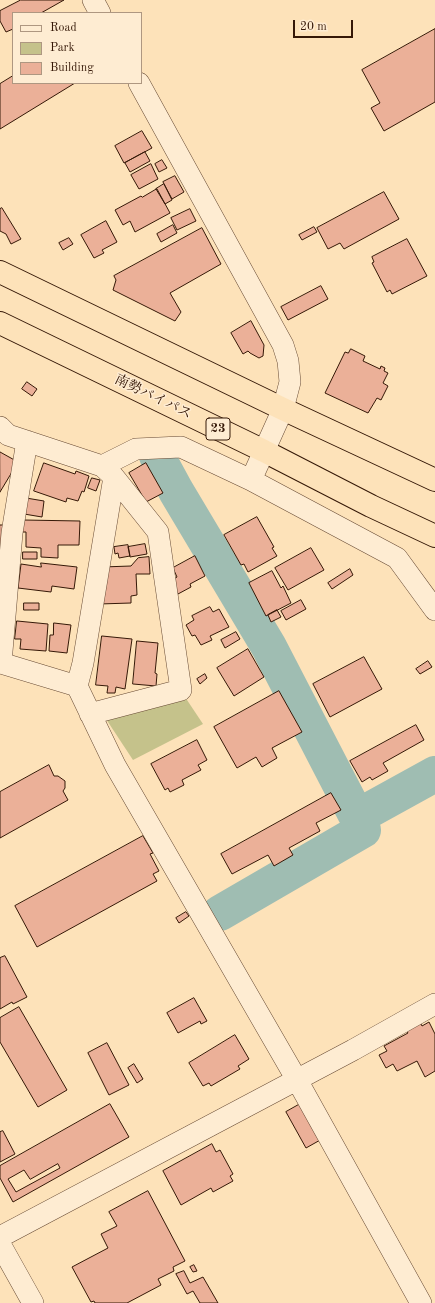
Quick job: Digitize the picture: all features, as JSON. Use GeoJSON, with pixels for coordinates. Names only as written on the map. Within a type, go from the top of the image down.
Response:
{"type":"FeatureCollection","features":[{"type":"Feature","properties":{"kind":"highway"},"geometry":{"type":"LineString","coordinates":[[0,272],[283,409],[435,480]]}},
{"type":"Feature","properties":{"kind":"highway","name":"南勢バイパス"},"geometry":{"type":"LineString","coordinates":[[0,323],[264,451],[371,506],[435,536]]}},
{"type":"Feature","properties":{"kind":"street"},"geometry":{"type":"LineString","coordinates":[[93,0],[99,12]]}},
{"type":"Feature","properties":{"kind":"street"},"geometry":{"type":"LineString","coordinates":[[140,84],[283,345],[288,361],[290,382],[283,409],[251,480]]}},
{"type":"Feature","properties":{"kind":"street"},"geometry":{"type":"LineString","coordinates":[[0,428],[8,435],[108,472],[158,532],[181,690],[90,714]]}},
{"type":"Feature","properties":{"kind":"street"},"geometry":{"type":"LineString","coordinates":[[27,441],[12,533],[1,663],[77,686]]}},
{"type":"Feature","properties":{"kind":"street"},"geometry":{"type":"LineString","coordinates":[[421,1303],[297,1080],[115,765],[77,686],[83,663],[108,472],[136,449],[182,447],[251,480],[397,558],[435,610]]}},
{"type":"Feature","properties":{"kind":"street"},"geometry":{"type":"LineString","coordinates":[[0,1237],[297,1080],[435,1004]]}},
{"type":"Feature","properties":{"kind":"street"},"geometry":{"type":"LineString","coordinates":[[0,1244],[33,1303]]}},
{"type":"Feature","properties":{"kind":"green space"},"geometry":{"type":"Polygon","coordinates":[[[185,697],[203,724],[133,760],[106,719],[185,697]]]}},
{"type":"Feature","properties":{"kind":"building"},"geometry":{"type":"Polygon","coordinates":[[[21,0],[64,0],[43,12],[12,12],[12,29],[6,32],[0,21],[0,11],[21,0]]]}},
{"type":"Feature","properties":{"kind":"building"},"geometry":{"type":"Polygon","coordinates":[[[435,29],[435,102],[384,131],[371,108],[380,103],[362,70],[435,29]]]}},
{"type":"Feature","properties":{"kind":"building"},"geometry":{"type":"Polygon","coordinates":[[[12,77],[12,84],[73,84],[0,129],[0,84],[12,77]]]}},
{"type":"Feature","properties":{"kind":"building"},"geometry":{"type":"Polygon","coordinates":[[[142,131],[152,148],[124,163],[115,146],[142,131]]]}},
{"type":"Feature","properties":{"kind":"building"},"geometry":{"type":"Polygon","coordinates":[[[145,152],[150,161],[130,172],[125,163],[145,152]]]}},
{"type":"Feature","properties":{"kind":"building"},"geometry":{"type":"Polygon","coordinates":[[[162,160],[167,168],[159,172],[155,164],[162,160]]]}},
{"type":"Feature","properties":{"kind":"building"},"geometry":{"type":"Polygon","coordinates":[[[151,164],[158,179],[139,189],[131,175],[151,164]]]}},
{"type":"Feature","properties":{"kind":"building"},"geometry":{"type":"Polygon","coordinates":[[[175,176],[184,192],[172,199],[163,182],[175,176]]]}},
{"type":"Feature","properties":{"kind":"building"},"geometry":{"type":"Polygon","coordinates":[[[164,184],[172,200],[165,204],[156,189],[164,184]]]}},
{"type":"Feature","properties":{"kind":"building"},"geometry":{"type":"Polygon","coordinates":[[[157,189],[170,213],[135,232],[130,221],[123,225],[115,210],[157,189]]]}},
{"type":"Feature","properties":{"kind":"building"},"geometry":{"type":"Polygon","coordinates":[[[384,192],[399,219],[344,249],[340,243],[328,249],[317,228],[384,192]]]}},
{"type":"Feature","properties":{"kind":"building"},"geometry":{"type":"Polygon","coordinates":[[[2,208],[21,239],[11,244],[6,234],[0,231],[0,209],[2,208]]]}},
{"type":"Feature","properties":{"kind":"building"},"geometry":{"type":"Polygon","coordinates":[[[190,209],[196,221],[177,230],[171,218],[190,209]]]}},
{"type":"Feature","properties":{"kind":"building"},"geometry":{"type":"Polygon","coordinates":[[[106,221],[117,242],[102,250],[104,253],[94,258],[81,235],[106,221]]]}},
{"type":"Feature","properties":{"kind":"building"},"geometry":{"type":"Polygon","coordinates":[[[173,225],[177,233],[161,242],[157,234],[173,225]]]}},
{"type":"Feature","properties":{"kind":"building"},"geometry":{"type":"Polygon","coordinates":[[[314,227],[317,232],[302,240],[299,235],[314,227]]]}},
{"type":"Feature","properties":{"kind":"building"},"geometry":{"type":"Polygon","coordinates":[[[202,228],[221,264],[170,293],[181,312],[175,321],[113,290],[116,280],[114,276],[202,228]]]}},
{"type":"Feature","properties":{"kind":"building"},"geometry":{"type":"Polygon","coordinates":[[[69,238],[73,244],[63,250],[59,243],[69,238]]]}},
{"type":"Feature","properties":{"kind":"building"},"geometry":{"type":"Polygon","coordinates":[[[407,239],[427,276],[392,294],[390,290],[387,292],[372,263],[374,262],[372,257],[407,239]]]}},
{"type":"Feature","properties":{"kind":"building"},"geometry":{"type":"Polygon","coordinates":[[[321,286],[328,299],[288,320],[281,307],[321,286]]]}},
{"type":"Feature","properties":{"kind":"building"},"geometry":{"type":"Polygon","coordinates":[[[251,321],[264,345],[263,356],[259,358],[248,351],[243,354],[231,333],[251,321]]]}},
{"type":"Feature","properties":{"kind":"building"},"geometry":{"type":"Polygon","coordinates":[[[351,349],[365,356],[363,361],[380,369],[381,366],[385,368],[384,371],[388,373],[383,383],[388,386],[381,400],[377,398],[368,413],[325,393],[345,352],[348,353],[351,349]]]}},
{"type":"Feature","properties":{"kind":"building"},"geometry":{"type":"Polygon","coordinates":[[[27,382],[37,389],[32,396],[22,389],[27,382]]]}},
{"type":"Feature","properties":{"kind":"building"},"geometry":{"type":"Polygon","coordinates":[[[0,452],[18,462],[0,492],[0,452]]]}},
{"type":"Feature","properties":{"kind":"building"},"geometry":{"type":"Polygon","coordinates":[[[44,463],[75,474],[76,471],[89,476],[84,492],[82,491],[78,501],[67,498],[66,502],[34,491],[44,463]]]}},
{"type":"Feature","properties":{"kind":"building"},"geometry":{"type":"Polygon","coordinates":[[[146,463],[163,493],[146,502],[129,473],[146,463]]]}},
{"type":"Feature","properties":{"kind":"building"},"geometry":{"type":"Polygon","coordinates":[[[92,478],[100,480],[96,491],[88,488],[92,478]]]}},
{"type":"Feature","properties":{"kind":"building"},"geometry":{"type":"Polygon","coordinates":[[[26,498],[44,501],[42,517],[24,514],[26,498]]]}},
{"type":"Feature","properties":{"kind":"building"},"geometry":{"type":"Polygon","coordinates":[[[257,517],[274,547],[272,548],[277,556],[248,572],[244,564],[241,565],[224,535],[257,517]]]}},
{"type":"Feature","properties":{"kind":"building"},"geometry":{"type":"Polygon","coordinates":[[[23,520],[80,521],[79,545],[58,545],[58,558],[41,557],[41,548],[26,547],[26,532],[22,532],[23,520]]]}},
{"type":"Feature","properties":{"kind":"building"},"geometry":{"type":"Polygon","coordinates":[[[0,525],[7,525],[4,548],[0,548],[0,525]]]}},
{"type":"Feature","properties":{"kind":"building"},"geometry":{"type":"Polygon","coordinates":[[[145,544],[147,554],[130,557],[128,547],[145,544]]]}},
{"type":"Feature","properties":{"kind":"building"},"geometry":{"type":"Polygon","coordinates":[[[128,545],[130,556],[119,558],[118,553],[115,554],[114,547],[128,545]]]}},
{"type":"Feature","properties":{"kind":"building"},"geometry":{"type":"Polygon","coordinates":[[[311,548],[324,570],[288,590],[275,568],[311,548]]]}},
{"type":"Feature","properties":{"kind":"building"},"geometry":{"type":"Polygon","coordinates":[[[23,552],[37,552],[37,559],[23,559],[23,552]]]}},
{"type":"Feature","properties":{"kind":"building"},"geometry":{"type":"Polygon","coordinates":[[[195,556],[205,576],[190,584],[191,587],[178,594],[171,581],[177,577],[173,568],[195,556]]]}},
{"type":"Feature","properties":{"kind":"building"},"geometry":{"type":"Polygon","coordinates":[[[149,557],[150,574],[136,574],[137,595],[131,596],[131,603],[99,604],[102,567],[131,566],[138,558],[149,557]]]}},
{"type":"Feature","properties":{"kind":"building"},"geometry":{"type":"Polygon","coordinates":[[[41,563],[77,567],[74,589],[52,586],[51,592],[18,588],[21,564],[41,567],[41,563]]]}},
{"type":"Feature","properties":{"kind":"building"},"geometry":{"type":"Polygon","coordinates":[[[350,569],[353,575],[332,589],[328,583],[350,569]]]}},
{"type":"Feature","properties":{"kind":"building"},"geometry":{"type":"Polygon","coordinates":[[[272,571],[281,588],[283,586],[291,603],[266,616],[249,583],[272,571]]]}},
{"type":"Feature","properties":{"kind":"building"},"geometry":{"type":"Polygon","coordinates":[[[301,600],[306,609],[286,620],[281,611],[301,600]]]}},
{"type":"Feature","properties":{"kind":"building"},"geometry":{"type":"Polygon","coordinates":[[[24,603],[39,603],[39,610],[24,610],[24,603]]]}},
{"type":"Feature","properties":{"kind":"building"},"geometry":{"type":"Polygon","coordinates":[[[210,607],[213,612],[219,609],[229,627],[210,636],[212,640],[201,645],[195,635],[192,636],[186,625],[194,620],[192,616],[210,607]]]}},
{"type":"Feature","properties":{"kind":"building"},"geometry":{"type":"Polygon","coordinates":[[[277,610],[281,617],[271,622],[268,615],[277,610]]]}},
{"type":"Feature","properties":{"kind":"building"},"geometry":{"type":"Polygon","coordinates":[[[17,621],[48,624],[46,651],[20,649],[21,639],[15,639],[17,621]]]}},
{"type":"Feature","properties":{"kind":"building"},"geometry":{"type":"Polygon","coordinates":[[[54,623],[71,625],[67,653],[49,651],[50,635],[53,635],[54,623]]]}},
{"type":"Feature","properties":{"kind":"building"},"geometry":{"type":"Polygon","coordinates":[[[236,632],[240,639],[225,648],[221,640],[236,632]]]}},
{"type":"Feature","properties":{"kind":"building"},"geometry":{"type":"Polygon","coordinates":[[[102,636],[132,639],[125,689],[116,687],[115,693],[107,693],[108,686],[96,685],[102,636]]]}},
{"type":"Feature","properties":{"kind":"building"},"geometry":{"type":"Polygon","coordinates":[[[137,641],[158,643],[155,673],[157,674],[156,686],[133,684],[137,641]]]}},
{"type":"Feature","properties":{"kind":"building"},"geometry":{"type":"Polygon","coordinates":[[[248,649],[264,677],[234,696],[217,668],[248,649]]]}},
{"type":"Feature","properties":{"kind":"building"},"geometry":{"type":"Polygon","coordinates":[[[364,657],[382,689],[330,717],[313,684],[364,657]]]}},
{"type":"Feature","properties":{"kind":"building"},"geometry":{"type":"Polygon","coordinates":[[[428,661],[432,667],[420,674],[416,669],[428,661]]]}},
{"type":"Feature","properties":{"kind":"building"},"geometry":{"type":"Polygon","coordinates":[[[205,674],[207,678],[200,684],[197,679],[205,674]]]}},
{"type":"Feature","properties":{"kind":"building"},"geometry":{"type":"Polygon","coordinates":[[[279,691],[302,732],[272,748],[277,758],[262,767],[256,757],[237,768],[214,727],[279,691]]]}},
{"type":"Feature","properties":{"kind":"building"},"geometry":{"type":"Polygon","coordinates":[[[416,725],[424,740],[383,763],[388,771],[372,780],[370,777],[362,782],[350,761],[416,725]]]}},
{"type":"Feature","properties":{"kind":"building"},"geometry":{"type":"Polygon","coordinates":[[[197,740],[207,760],[198,765],[201,770],[182,780],[184,785],[170,792],[168,788],[165,790],[151,764],[197,740]]]}},
{"type":"Feature","properties":{"kind":"building"},"geometry":{"type":"Polygon","coordinates":[[[49,765],[54,776],[58,776],[65,781],[65,788],[63,791],[68,800],[0,838],[0,792],[49,765]]]}},
{"type":"Feature","properties":{"kind":"building"},"geometry":{"type":"Polygon","coordinates":[[[331,793],[341,810],[316,823],[320,831],[289,848],[293,855],[274,866],[268,855],[232,874],[221,854],[331,793]]]}},
{"type":"Feature","properties":{"kind":"building"},"geometry":{"type":"Polygon","coordinates":[[[143,836],[153,853],[150,854],[159,871],[153,874],[157,881],[37,947],[15,906],[143,836]]]}},
{"type":"Feature","properties":{"kind":"building"},"geometry":{"type":"Polygon","coordinates":[[[186,912],[189,916],[179,923],[176,918],[186,912]]]}},
{"type":"Feature","properties":{"kind":"building"},"geometry":{"type":"Polygon","coordinates":[[[5,956],[27,997],[13,1004],[12,1002],[0,1009],[0,958],[5,956]]]}},
{"type":"Feature","properties":{"kind":"building"},"geometry":{"type":"Polygon","coordinates":[[[194,998],[207,1021],[201,1024],[200,1021],[178,1033],[167,1013],[194,998]]]}},
{"type":"Feature","properties":{"kind":"building"},"geometry":{"type":"Polygon","coordinates":[[[19,1007],[67,1090],[38,1107],[0,1042],[0,1018],[19,1007]]]}},
{"type":"Feature","properties":{"kind":"building"},"geometry":{"type":"Polygon","coordinates":[[[420,1022],[422,1026],[429,1022],[435,1034],[435,1071],[425,1077],[417,1061],[397,1071],[393,1064],[386,1068],[379,1055],[387,1051],[384,1046],[408,1033],[406,1030],[420,1022]]]}},
{"type":"Feature","properties":{"kind":"building"},"geometry":{"type":"Polygon","coordinates":[[[235,1035],[249,1059],[238,1066],[240,1069],[211,1086],[209,1083],[203,1086],[189,1063],[235,1035]]]}},
{"type":"Feature","properties":{"kind":"building"},"geometry":{"type":"Polygon","coordinates":[[[107,1043],[129,1085],[109,1095],[88,1053],[107,1043]]]}},
{"type":"Feature","properties":{"kind":"building"},"geometry":{"type":"Polygon","coordinates":[[[134,1064],[143,1079],[137,1083],[128,1068],[134,1064]]]}},
{"type":"Feature","properties":{"kind":"building"},"geometry":{"type":"Polygon","coordinates":[[[302,1103],[322,1139],[306,1148],[286,1112],[302,1103]]]}},
{"type":"Feature","properties":{"kind":"building"},"geometry":{"type":"Polygon","coordinates":[[[110,1104],[129,1137],[13,1202],[0,1178],[0,1166],[110,1104]],[[58,1164],[30,1179],[24,1170],[8,1179],[16,1192],[60,1168],[58,1164]]]}},
{"type":"Feature","properties":{"kind":"building"},"geometry":{"type":"Polygon","coordinates":[[[3,1131],[15,1154],[0,1162],[0,1132],[3,1131]]]}},
{"type":"Feature","properties":{"kind":"building"},"geometry":{"type":"Polygon","coordinates":[[[212,1144],[216,1152],[220,1150],[233,1174],[230,1176],[233,1181],[213,1192],[211,1188],[181,1205],[163,1171],[212,1144]]]}},
{"type":"Feature","properties":{"kind":"building"},"geometry":{"type":"Polygon","coordinates":[[[148,1191],[185,1261],[173,1267],[174,1271],[158,1279],[161,1285],[127,1303],[91,1302],[72,1267],[108,1248],[101,1234],[117,1226],[109,1212],[148,1191]]]}},
{"type":"Feature","properties":{"kind":"building"},"geometry":{"type":"Polygon","coordinates":[[[194,1265],[197,1271],[193,1272],[190,1267],[194,1265]]]}},
{"type":"Feature","properties":{"kind":"building"},"geometry":{"type":"Polygon","coordinates":[[[184,1271],[190,1283],[203,1277],[218,1303],[200,1303],[193,1291],[187,1294],[176,1274],[184,1271]]]}},
{"type":"Feature","properties":{"kind":"waterway"},"geometry":{"type":"LineString","coordinates":[[157,456],[176,491],[269,647],[357,817]]}},
{"type":"Feature","properties":{"kind":"waterway"},"geometry":{"type":"LineString","coordinates":[[220,913],[363,830],[357,817],[435,774]]}}]}
